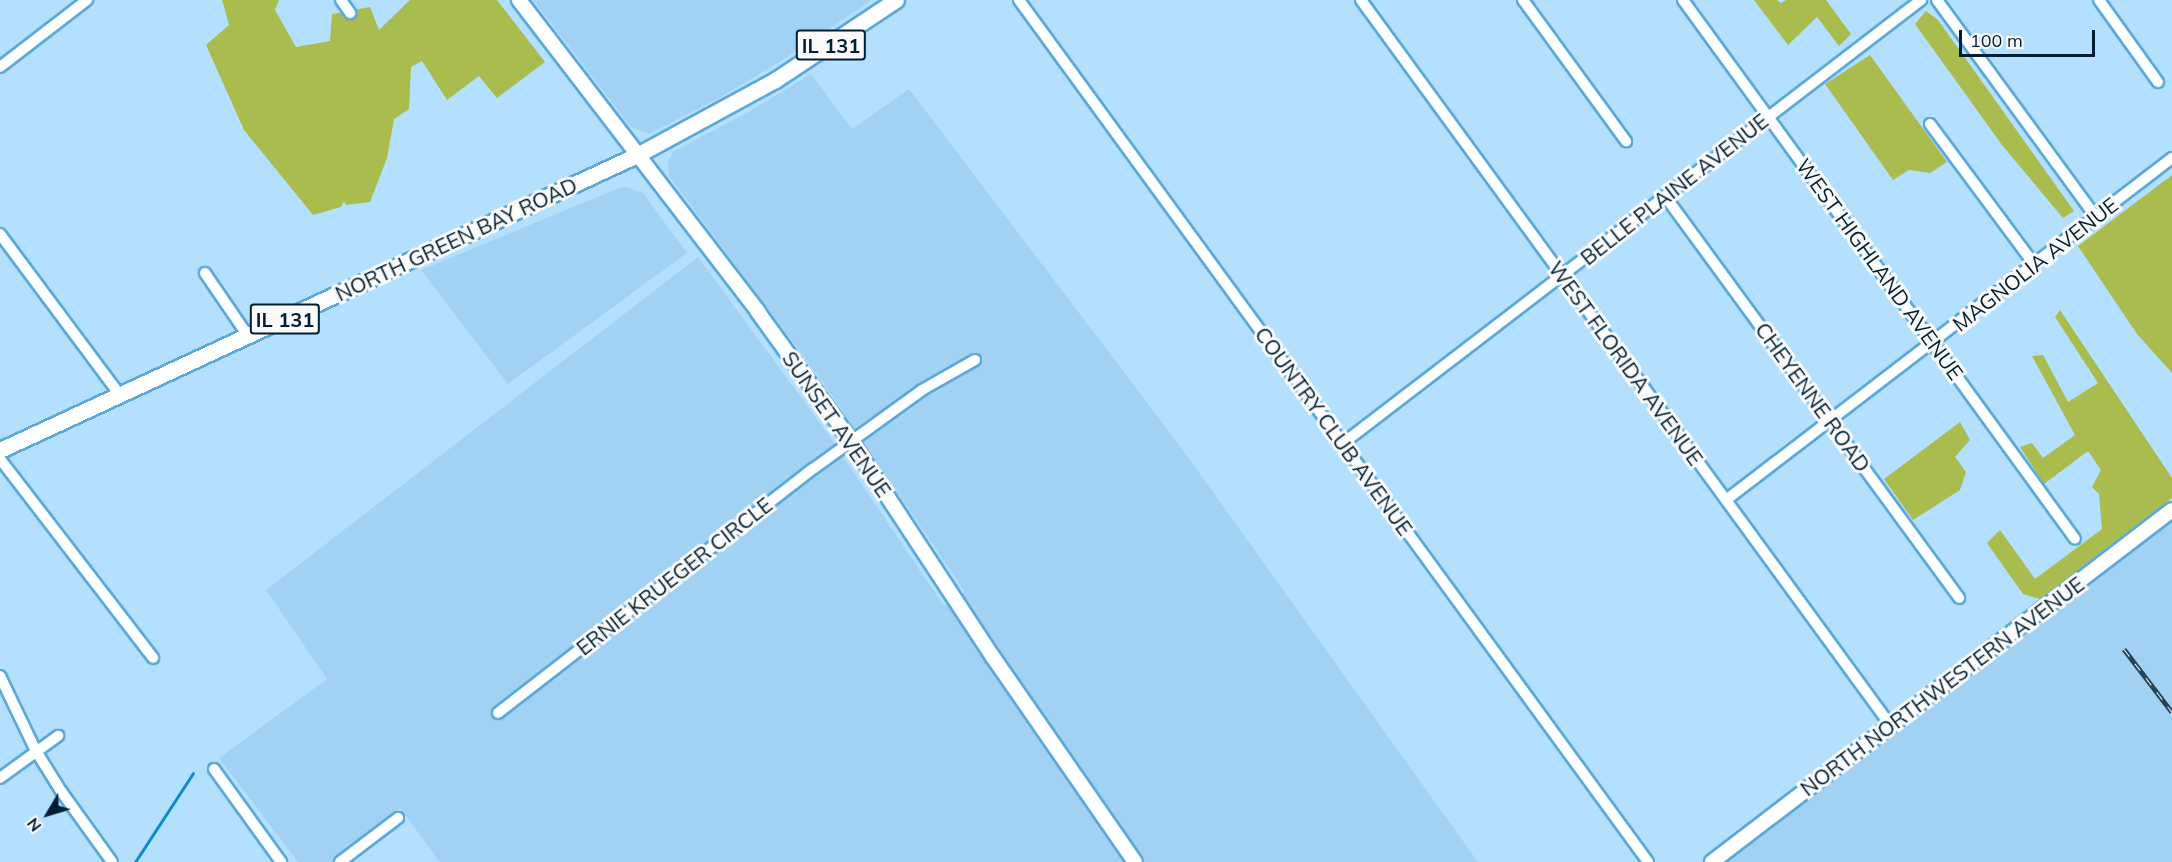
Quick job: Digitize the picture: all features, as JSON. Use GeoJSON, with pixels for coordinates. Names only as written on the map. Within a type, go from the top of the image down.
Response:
{"type":"FeatureCollection","features":[{"type":"Feature","properties":{"kind":"main road","name":"NORTH GREEN BAY ROAD"},"geometry":{"type":"LineString","coordinates":[[0,450],[637,155],[775,80],[896,0]]}},
{"type":"Feature","properties":{"kind":"street"},"geometry":{"type":"LineString","coordinates":[[0,67],[87,0]]}},
{"type":"Feature","properties":{"kind":"street"},"geometry":{"type":"LineString","coordinates":[[341,0],[350,13]]}},
{"type":"Feature","properties":{"kind":"street","name":"SUNSET AVENUE"},"geometry":{"type":"LineString","coordinates":[[519,0],[758,312],[851,441],[993,657],[1135,862]]}},
{"type":"Feature","properties":{"kind":"street","name":"COUNTRY CLUB AVENUE"},"geometry":{"type":"LineString","coordinates":[[1019,0],[1648,862]]}},
{"type":"Feature","properties":{"kind":"street","name":"WEST FLORIDA AVENUE"},"geometry":{"type":"LineString","coordinates":[[1361,0],[1891,726]]}},
{"type":"Feature","properties":{"kind":"street"},"geometry":{"type":"LineString","coordinates":[[1523,0],[1626,141]]}},
{"type":"Feature","properties":{"kind":"street","name":"WEST HIGHLAND AVENUE"},"geometry":{"type":"LineString","coordinates":[[1683,0],[2075,539]]}},
{"type":"Feature","properties":{"kind":"street","name":"BELLE PLAINE AVENUE"},"geometry":{"type":"LineString","coordinates":[[1342,444],[1921,0]]}},
{"type":"Feature","properties":{"kind":"street"},"geometry":{"type":"LineString","coordinates":[[1937,0],[2096,217]]}},
{"type":"Feature","properties":{"kind":"street"},"geometry":{"type":"LineString","coordinates":[[2099,0],[2158,82]]}},
{"type":"Feature","properties":{"kind":"street"},"geometry":{"type":"LineString","coordinates":[[1930,124],[2034,264]]}},
{"type":"Feature","properties":{"kind":"street","name":"MAGNOLIA AVENUE"},"geometry":{"type":"LineString","coordinates":[[1726,500],[2172,158]]}},
{"type":"Feature","properties":{"kind":"street","name":"CHEYENNE ROAD"},"geometry":{"type":"LineString","coordinates":[[1665,196],[1959,598]]}},
{"type":"Feature","properties":{"kind":"street"},"geometry":{"type":"LineString","coordinates":[[0,234],[120,395]]}},
{"type":"Feature","properties":{"kind":"street"},"geometry":{"type":"LineString","coordinates":[[205,273],[248,336]]}},
{"type":"Feature","properties":{"kind":"street","name":"ERNIE KRUEGER CIRCLE"},"geometry":{"type":"LineString","coordinates":[[498,713],[851,441],[922,390],[975,360]]}},
{"type":"Feature","properties":{"kind":"street"},"geometry":{"type":"LineString","coordinates":[[0,459],[153,658]]}},
{"type":"Feature","properties":{"kind":"street","name":"NORTH NORTHWESTERN AVENUE"},"geometry":{"type":"LineString","coordinates":[[1712,862],[2172,510]]}},
{"type":"Feature","properties":{"kind":"street"},"geometry":{"type":"LineString","coordinates":[[0,676],[36,751],[61,791],[112,862]]}},
{"type":"Feature","properties":{"kind":"street"},"geometry":{"type":"LineString","coordinates":[[0,778],[58,736]]}},
{"type":"Feature","properties":{"kind":"street"},"geometry":{"type":"LineString","coordinates":[[214,769],[281,862]]}},
{"type":"Feature","properties":{"kind":"street"},"geometry":{"type":"LineString","coordinates":[[340,862],[398,818]]}},
{"type":"Feature","properties":{"kind":"shaded area"},"geometry":{"type":"Polygon","coordinates":[[[533,0],[872,0],[781,61],[721,97],[649,134],[631,127],[533,0]]]}},
{"type":"Feature","properties":{"kind":"shaded area"},"geometry":{"type":"Polygon","coordinates":[[[811,74],[852,129],[909,89],[1177,442],[1478,862],[440,862],[400,808],[333,862],[298,862],[219,758],[327,679],[266,590],[698,257],[825,430],[944,606],[965,592],[824,384],[669,176],[668,161],[674,151],[745,114],[811,74]]]}},
{"type":"Feature","properties":{"kind":"shaded area"},"geometry":{"type":"Polygon","coordinates":[[[624,186],[643,193],[687,253],[508,384],[421,270],[624,186]]]}},
{"type":"Feature","properties":{"kind":"shaded area"},"geometry":{"type":"Polygon","coordinates":[[[2172,507],[2172,862],[1709,862],[2172,507]]]}},
{"type":"Feature","properties":{"kind":"green space"},"geometry":{"type":"Polygon","coordinates":[[[222,0],[279,0],[275,10],[296,47],[330,41],[332,14],[370,7],[379,30],[410,0],[497,0],[545,62],[497,98],[479,76],[447,100],[422,61],[411,67],[409,109],[394,119],[387,158],[370,202],[346,205],[344,201],[341,207],[313,215],[244,130],[206,45],[229,25],[222,0]]]}},
{"type":"Feature","properties":{"kind":"green space"},"geometry":{"type":"Polygon","coordinates":[[[1754,0],[1777,0],[1781,3],[1786,0],[1826,0],[1851,34],[1839,46],[1817,17],[1788,45],[1754,0]]]}},
{"type":"Feature","properties":{"kind":"green space"},"geometry":{"type":"Polygon","coordinates":[[[1926,11],[1938,20],[2074,211],[2063,218],[2002,145],[1915,24],[1926,11]]]}},
{"type":"Feature","properties":{"kind":"green space"},"geometry":{"type":"Polygon","coordinates":[[[1870,55],[1947,162],[1930,173],[1909,170],[1893,180],[1825,84],[1870,55]]]}},
{"type":"Feature","properties":{"kind":"green space"},"geometry":{"type":"Polygon","coordinates":[[[2172,175],[2172,373],[2137,334],[2078,246],[2172,175]]]}},
{"type":"Feature","properties":{"kind":"green space"},"geometry":{"type":"Polygon","coordinates":[[[2060,310],[2172,478],[2172,498],[2040,599],[2023,594],[1987,543],[2000,530],[2035,579],[2102,529],[2099,494],[2092,487],[2101,470],[2088,451],[2044,484],[2020,447],[2032,443],[2043,458],[2075,435],[2032,356],[2043,355],[2068,402],[2098,383],[2055,317],[2060,310]]]}},
{"type":"Feature","properties":{"kind":"green space"},"geometry":{"type":"Polygon","coordinates":[[[1960,422],[1970,440],[1955,457],[1966,472],[1960,490],[1913,520],[1884,479],[1960,422]]]}},
{"type":"Feature","properties":{"kind":"waterway"},"geometry":{"type":"LineString","coordinates":[[135,862],[193,773]]}},
{"type":"Feature","properties":{"kind":"railway"},"geometry":{"type":"LineString","coordinates":[[2124,649],[2172,712]]}}]}
